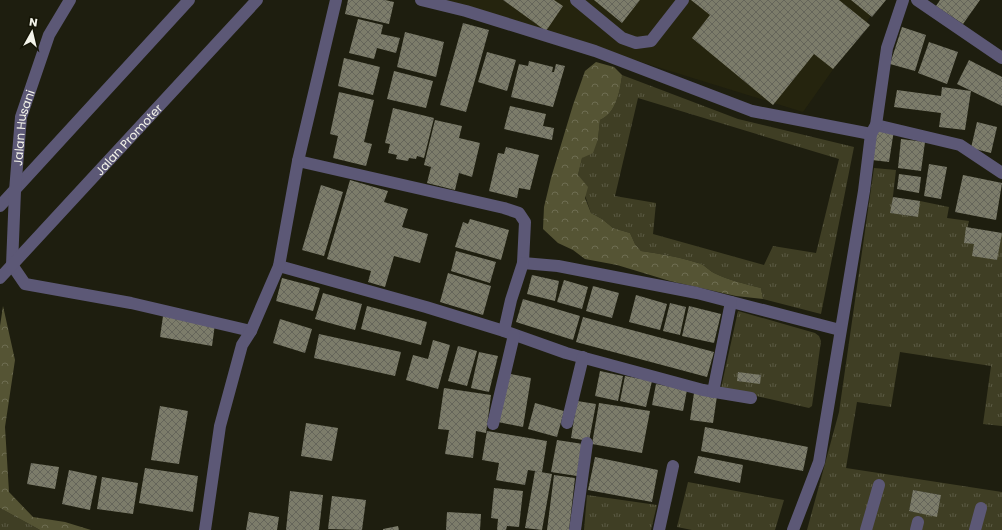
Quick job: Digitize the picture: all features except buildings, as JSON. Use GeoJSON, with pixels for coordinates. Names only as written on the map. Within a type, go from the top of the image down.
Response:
{"type":"FeatureCollection","features":[{"type":"Feature","properties":{"kind":"street","name":"Jalan Husani"},"geometry":{"type":"LineString","coordinates":[[12,265],[15,192],[21,117],[49,35],[70,0]]}},
{"type":"Feature","properties":{"kind":"street"},"geometry":{"type":"LineString","coordinates":[[0,206],[15,192],[189,0]]}},
{"type":"Feature","properties":{"kind":"street","name":"Jalan Promoter"},"geometry":{"type":"LineString","coordinates":[[0,278],[257,0]]}},
{"type":"Feature","properties":{"kind":"street"},"geometry":{"type":"LineString","coordinates":[[206,530],[220,426],[242,345],[251,330],[279,266],[298,161],[336,0]]}},
{"type":"Feature","properties":{"kind":"street"},"geometry":{"type":"LineString","coordinates":[[421,0],[466,11],[595,51],[752,111],[960,145],[1002,173]]}},
{"type":"Feature","properties":{"kind":"street"},"geometry":{"type":"LineString","coordinates":[[576,0],[622,38],[636,43],[650,40],[683,0]]}},
{"type":"Feature","properties":{"kind":"street"},"geometry":{"type":"LineString","coordinates":[[794,530],[819,462],[887,48],[903,0]]}},
{"type":"Feature","properties":{"kind":"street"},"geometry":{"type":"LineString","coordinates":[[917,0],[1002,58]]}},
{"type":"Feature","properties":{"kind":"street"},"geometry":{"type":"LineString","coordinates":[[298,161],[504,208],[519,214],[525,222],[524,263],[511,300],[509,333],[493,424]]}},
{"type":"Feature","properties":{"kind":"street"},"geometry":{"type":"LineString","coordinates":[[524,263],[558,266],[697,293],[840,330]]}},
{"type":"Feature","properties":{"kind":"street"},"geometry":{"type":"LineString","coordinates":[[12,265],[25,284],[131,304],[251,330]]}},
{"type":"Feature","properties":{"kind":"street"},"geometry":{"type":"LineString","coordinates":[[279,266],[509,333],[583,357],[713,392],[751,398]]}},
{"type":"Feature","properties":{"kind":"street"},"geometry":{"type":"LineString","coordinates":[[713,392],[732,302]]}},
{"type":"Feature","properties":{"kind":"street"},"geometry":{"type":"LineString","coordinates":[[567,423],[583,357]]}},
{"type":"Feature","properties":{"kind":"street"},"geometry":{"type":"LineString","coordinates":[[575,530],[587,443]]}},
{"type":"Feature","properties":{"kind":"street"},"geometry":{"type":"LineString","coordinates":[[659,530],[673,466]]}},
{"type":"Feature","properties":{"kind":"street"},"geometry":{"type":"LineString","coordinates":[[866,530],[879,485]]}},
{"type":"Feature","properties":{"kind":"street"},"geometry":{"type":"LineString","coordinates":[[975,530],[981,508]]}},
{"type":"Feature","properties":{"kind":"shaded area"},"geometry":{"type":"Polygon","coordinates":[[[440,0],[882,0],[803,112],[440,0]]]}},
{"type":"Feature","properties":{"kind":"green space"},"geometry":{"type":"Polygon","coordinates":[[[596,62],[614,67],[622,75],[616,101],[610,112],[600,120],[598,139],[593,153],[582,158],[578,175],[588,187],[585,198],[591,213],[602,219],[613,228],[630,233],[635,244],[641,251],[677,257],[700,264],[719,275],[737,282],[761,288],[763,299],[736,296],[670,281],[617,265],[585,259],[573,250],[558,243],[543,229],[544,207],[551,178],[573,105],[585,71],[596,62]]]}},
{"type":"Feature","properties":{"kind":"green space"},"geometry":{"type":"Polygon","coordinates":[[[622,75],[738,119],[854,147],[821,314],[763,299],[761,288],[737,282],[719,275],[700,264],[677,257],[641,251],[635,244],[630,233],[613,228],[602,219],[591,213],[578,175],[582,158],[598,139],[600,120],[610,112],[613,107],[622,75]],[[638,98],[615,196],[656,203],[653,234],[764,265],[773,246],[816,253],[839,159],[638,98]]]}},
{"type":"Feature","properties":{"kind":"green space"},"geometry":{"type":"Polygon","coordinates":[[[874,168],[896,170],[891,213],[917,217],[920,201],[949,207],[947,218],[969,221],[964,242],[974,244],[997,259],[1002,230],[1002,426],[983,424],[991,366],[900,352],[891,407],[857,402],[846,468],[1002,492],[1002,530],[807,530],[839,412],[874,168]],[[913,490],[909,511],[937,516],[941,495],[913,490]]]}},
{"type":"Feature","properties":{"kind":"green space"},"geometry":{"type":"Polygon","coordinates":[[[3,306],[15,360],[5,427],[9,492],[33,517],[65,522],[91,530],[40,530],[0,508],[0,326],[3,306]]]}},
{"type":"Feature","properties":{"kind":"green space"},"geometry":{"type":"Polygon","coordinates":[[[738,311],[815,333],[819,336],[821,341],[812,406],[809,408],[721,388],[738,311]]]}},
{"type":"Feature","properties":{"kind":"green space"},"geometry":{"type":"Polygon","coordinates":[[[688,482],[784,500],[775,530],[692,530],[677,527],[688,482]]]}},
{"type":"Feature","properties":{"kind":"green space"},"geometry":{"type":"Polygon","coordinates":[[[587,495],[657,505],[651,530],[584,530],[587,495]]]}},
{"type":"Feature","properties":{"kind":"green space"},"geometry":{"type":"Polygon","coordinates":[[[0,508],[40,530],[0,530],[0,508]]]}}]}
